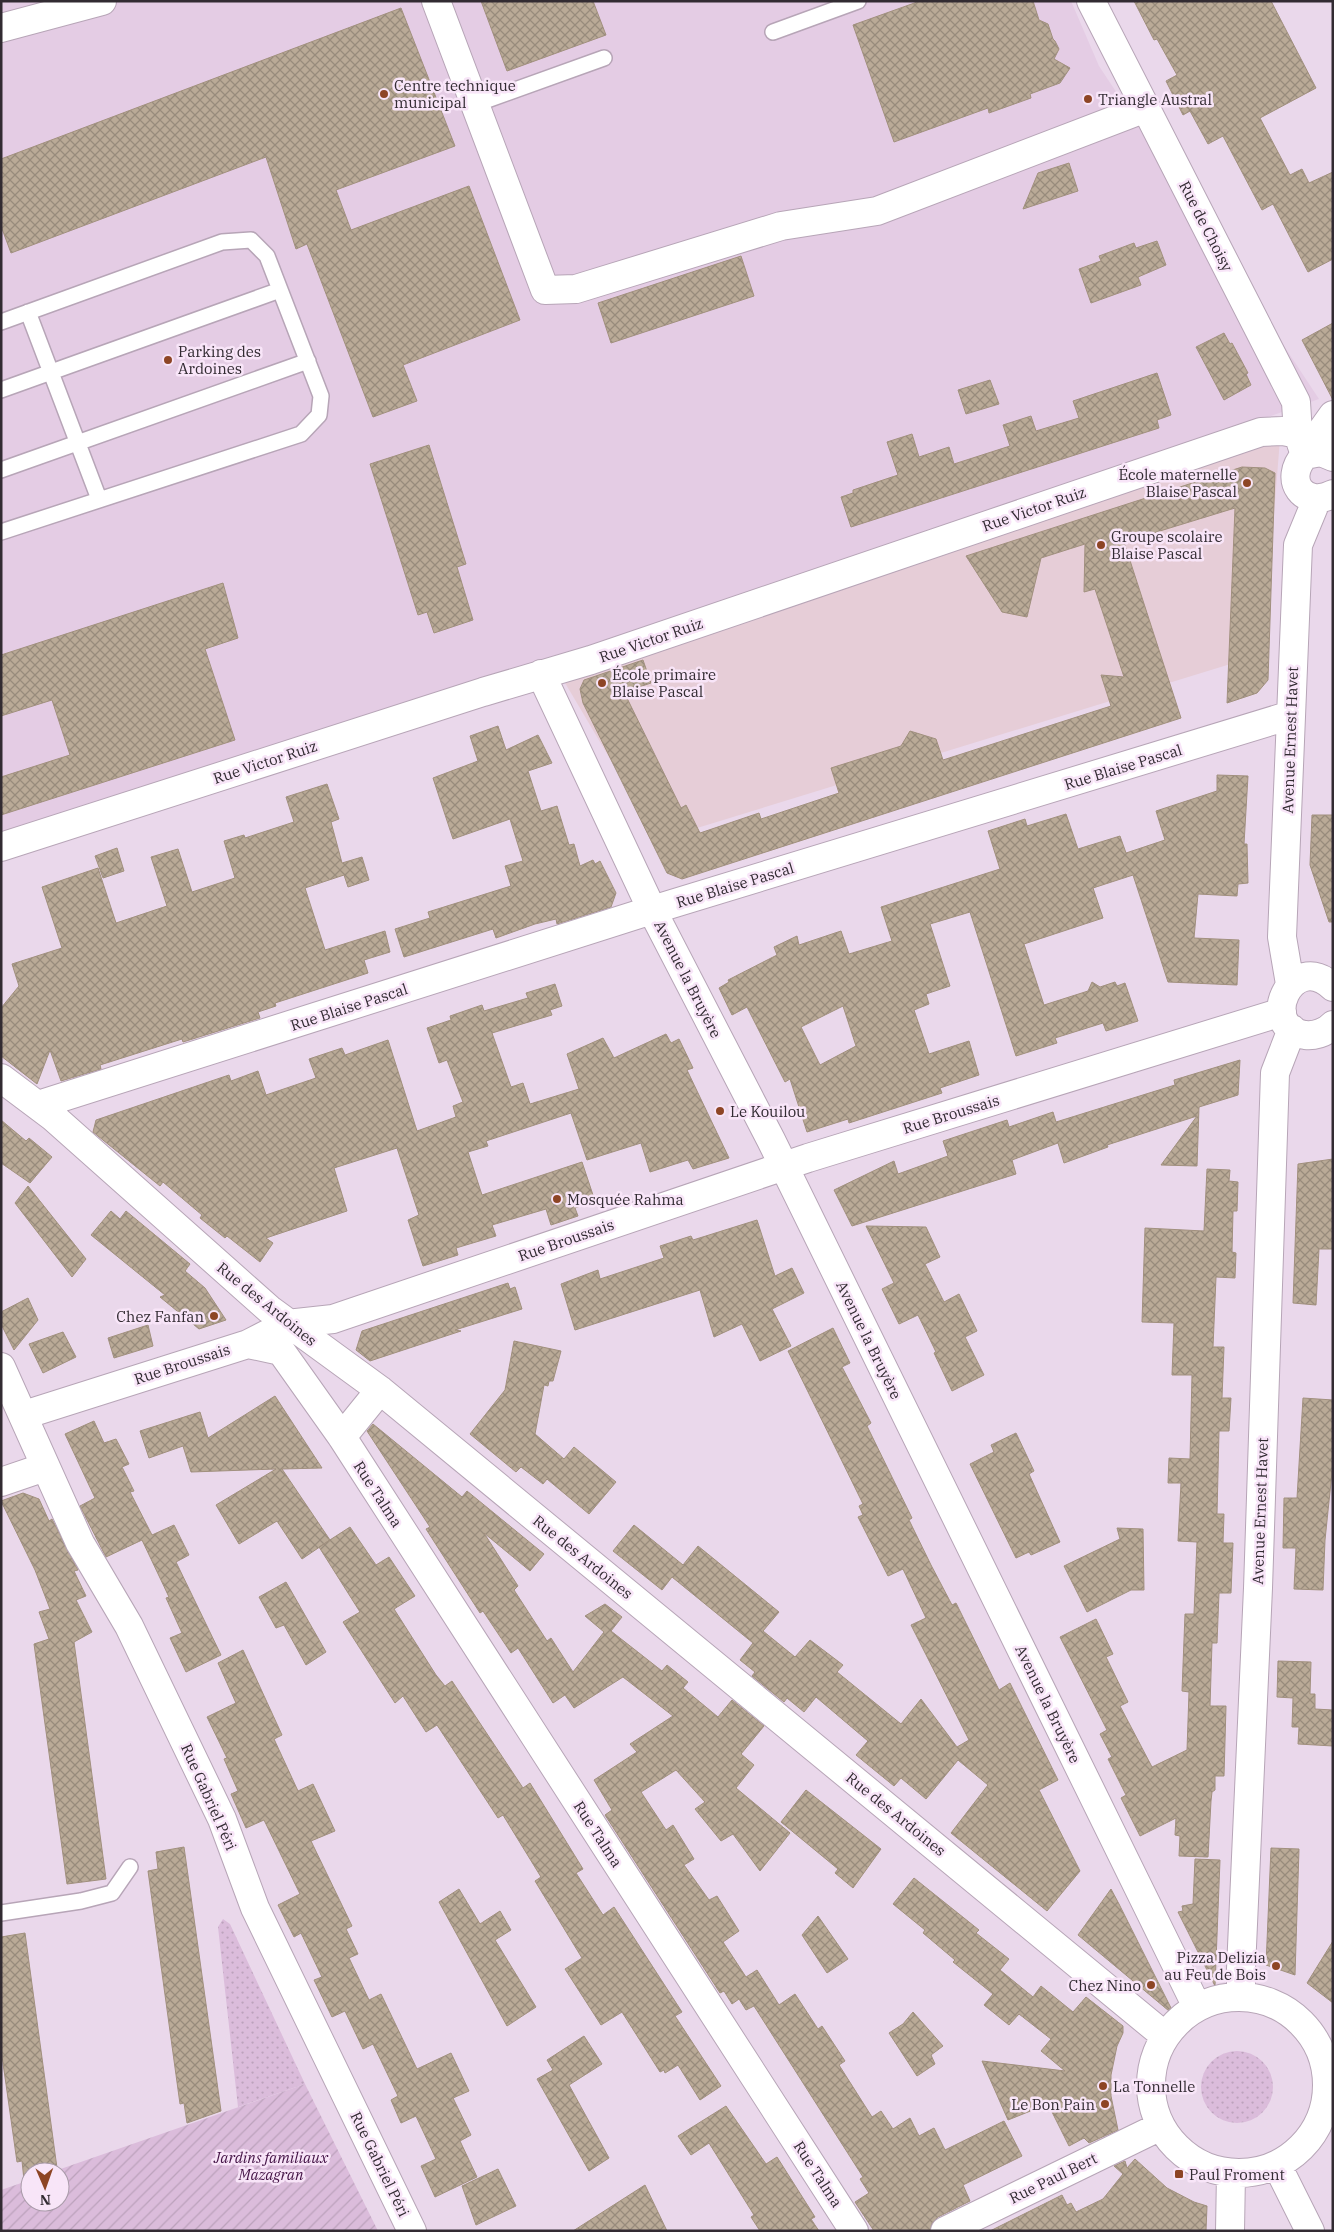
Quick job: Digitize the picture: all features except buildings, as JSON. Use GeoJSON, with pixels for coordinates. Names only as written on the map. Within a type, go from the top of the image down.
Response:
{"type":"FeatureCollection","features":[{"type":"Feature","properties":{"kind":"street"},"geometry":{"type":"LineString","coordinates":[[1,28],[102,1]]}},
{"type":"Feature","properties":{"kind":"street"},"geometry":{"type":"LineString","coordinates":[[436,1],[545,290],[576,289],[781,226],[877,211],[1146,108]]}},
{"type":"Feature","properties":{"kind":"street","name":"Rue de Choisy"},"geometry":{"type":"LineString","coordinates":[[1091,1],[1296,402],[1314,450]]}},
{"type":"Feature","properties":{"kind":"street"},"geometry":{"type":"LineString","coordinates":[[1318,496],[1298,488],[1294,477],[1295,469],[1314,450],[1323,429],[1333,415]]}},
{"type":"Feature","properties":{"kind":"street","name":"Rue Victor Ruiz"},"geometry":{"type":"LineString","coordinates":[[1,847],[541,674],[591,660],[1261,432],[1283,431],[1314,450]]}},
{"type":"Feature","properties":{"kind":"street","name":"Avenue Ernest Havet"},"geometry":{"type":"LineString","coordinates":[[1241,1997],[1275,1073],[1287,1021],[1281,1002],[1284,992],[1290,984],[1282,937],[1298,546],[1318,496]]}},
{"type":"Feature","properties":{"kind":"street","name":"Avenue la Bruyère"},"geometry":{"type":"LineString","coordinates":[[541,674],[652,910],[784,1167],[1198,2007]]}},
{"type":"Feature","properties":{"kind":"street","name":"Rue Blaise Pascal"},"geometry":{"type":"LineString","coordinates":[[38,1105],[652,910],[1291,715]]}},
{"type":"Feature","properties":{"kind":"street"},"geometry":{"type":"LineString","coordinates":[[1290,984],[1299,979],[1309,977],[1318,978],[1333,987]]}},
{"type":"Feature","properties":{"kind":"street"},"geometry":{"type":"LineString","coordinates":[[1287,1021],[1301,1034],[1311,1036],[1331,1031]]}},
{"type":"Feature","properties":{"kind":"street","name":"Rue Broussais"},"geometry":{"type":"LineString","coordinates":[[24,1415],[248,1344],[287,1324],[333,1319],[784,1167],[1287,1021]]}},
{"type":"Feature","properties":{"kind":"street","name":"Rue des Ardoines"},"geometry":{"type":"LineString","coordinates":[[1,1078],[38,1105],[287,1324],[380,1390],[1166,2036]]}},
{"type":"Feature","properties":{"kind":"street","name":"Rue Talma"},"geometry":{"type":"LineString","coordinates":[[248,1344],[281,1351],[342,1437],[854,2231]]}},
{"type":"Feature","properties":{"kind":"street","name":"Rue Gabriel Péri"},"geometry":{"type":"LineString","coordinates":[[1,1367],[80,1543],[129,1626],[222,1819],[255,1908],[412,2231]]}},
{"type":"Feature","properties":{"kind":"street"},"geometry":{"type":"LineString","coordinates":[[342,1437],[380,1390]]}},
{"type":"Feature","properties":{"kind":"street"},"geometry":{"type":"LineString","coordinates":[[1,1482],[45,1467]]}},
{"type":"Feature","properties":{"kind":"street"},"geometry":{"type":"LineString","coordinates":[[1241,1997],[1265,2000],[1286,2010],[1325,2041],[1327,2100],[1317,2127],[1300,2149],[1277,2165],[1252,2172],[1231,2173],[1203,2165],[1178,2149],[1161,2126],[1152,2103],[1151,2080],[1155,2058],[1166,2036],[1180,2020],[1198,2007],[1217,1999],[1241,1997]]}},
{"type":"Feature","properties":{"kind":"street","name":"Rue Paul Bert"},"geometry":{"type":"LineString","coordinates":[[945,2231],[1161,2126]]}},
{"type":"Feature","properties":{"kind":"street"},"geometry":{"type":"LineString","coordinates":[[1277,2165],[1310,2231]]}},
{"type":"Feature","properties":{"kind":"street"},"geometry":{"type":"LineString","coordinates":[[1230,2231],[1231,2173]]}},
{"type":"Feature","properties":{"kind":"lane"},"geometry":{"type":"LineString","coordinates":[[773,32],[858,1]]}},
{"type":"Feature","properties":{"kind":"lane"},"geometry":{"type":"LineString","coordinates":[[476,104],[604,58]]}},
{"type":"Feature","properties":{"kind":"lane"},"geometry":{"type":"LineString","coordinates":[[1,322],[222,242],[251,240],[267,256],[321,396],[319,415],[301,434],[1,532]]}},
{"type":"Feature","properties":{"kind":"lane"},"geometry":{"type":"LineString","coordinates":[[1,390],[280,290]]}},
{"type":"Feature","properties":{"kind":"lane"},"geometry":{"type":"LineString","coordinates":[[28,312],[100,499]]}},
{"type":"Feature","properties":{"kind":"lane"},"geometry":{"type":"LineString","coordinates":[[1,470],[308,361]]}},
{"type":"Feature","properties":{"kind":"lane"},"geometry":{"type":"LineString","coordinates":[[1,1913],[81,1901],[112,1893],[130,1867]]}},
{"type":"Feature","properties":{"kind":"shaded area"},"geometry":{"type":"Polygon","coordinates":[[[1,1],[1071,1],[1099,66],[1319,399],[541,674],[1,847],[1,1]]]}},
{"type":"Feature","properties":{"kind":"shaded area","name":"Groupe scolaire Blaise Pascal"},"geometry":{"type":"Polygon","coordinates":[[[1281,426],[1263,654],[658,840],[558,671],[1281,426]]]}},
{"type":"Feature","properties":{"kind":"green space"},"geometry":{"type":"Polygon","coordinates":[[[223,1919],[230,1924],[305,2084],[238,2107],[218,1927],[223,1919]]]}},
{"type":"Feature","properties":{"kind":"green space"},"geometry":{"type":"Polygon","coordinates":[[[1237,2051],[1257,2057],[1267,2067],[1273,2087],[1267,2107],[1257,2117],[1237,2123],[1217,2117],[1207,2107],[1201,2087],[1207,2067],[1217,2057],[1237,2051]]]}},
{"type":"Feature","properties":{"kind":"green space","name":"Jardins familiaux Mazagran"},"geometry":{"type":"Polygon","coordinates":[[[305,2084],[378,2231],[1,2231],[1,2190],[20,2183],[20,2212],[70,2212],[70,2166],[305,2084]]]}},
{"type":"Feature","properties":{"kind":"place","name":"Centre technique municipal"},"geometry":{"type":"Point","coordinates":[384,94]}},
{"type":"Feature","properties":{"kind":"place","name":"Triangle Austral"},"geometry":{"type":"Point","coordinates":[1088,99]}},
{"type":"Feature","properties":{"kind":"place","name":"Parking des Ardoines"},"geometry":{"type":"Point","coordinates":[168,360]}},
{"type":"Feature","properties":{"kind":"place","name":"École maternelle Blaise Pascal"},"geometry":{"type":"Point","coordinates":[1247,483]}},
{"type":"Feature","properties":{"kind":"place","name":"Groupe scolaire Blaise Pascal"},"geometry":{"type":"Point","coordinates":[1101,545]}},
{"type":"Feature","properties":{"kind":"place","name":"École primaire Blaise Pascal"},"geometry":{"type":"Point","coordinates":[602,683]}},
{"type":"Feature","properties":{"kind":"place","name":"Le Kouilou"},"geometry":{"type":"Point","coordinates":[720,1111]}},
{"type":"Feature","properties":{"kind":"place","name":"Mosquée Rahma"},"geometry":{"type":"Point","coordinates":[557,1199]}},
{"type":"Feature","properties":{"kind":"place","name":"Chez Fanfan"},"geometry":{"type":"Point","coordinates":[214,1316]}},
{"type":"Feature","properties":{"kind":"place","name":"Pizza Delizia au Feu de Bois"},"geometry":{"type":"Point","coordinates":[1276,1966]}},
{"type":"Feature","properties":{"kind":"place","name":"Chez Nino"},"geometry":{"type":"Point","coordinates":[1151,1985]}},
{"type":"Feature","properties":{"kind":"place","name":"La Tonnelle"},"geometry":{"type":"Point","coordinates":[1103,2086]}},
{"type":"Feature","properties":{"kind":"place","name":"Le Bon Pain"},"geometry":{"type":"Point","coordinates":[1105,2104]}},
{"type":"Feature","properties":{"kind":"place","name":"Paul Froment"},"geometry":{"type":"Point","coordinates":[1179,2174]}}]}
